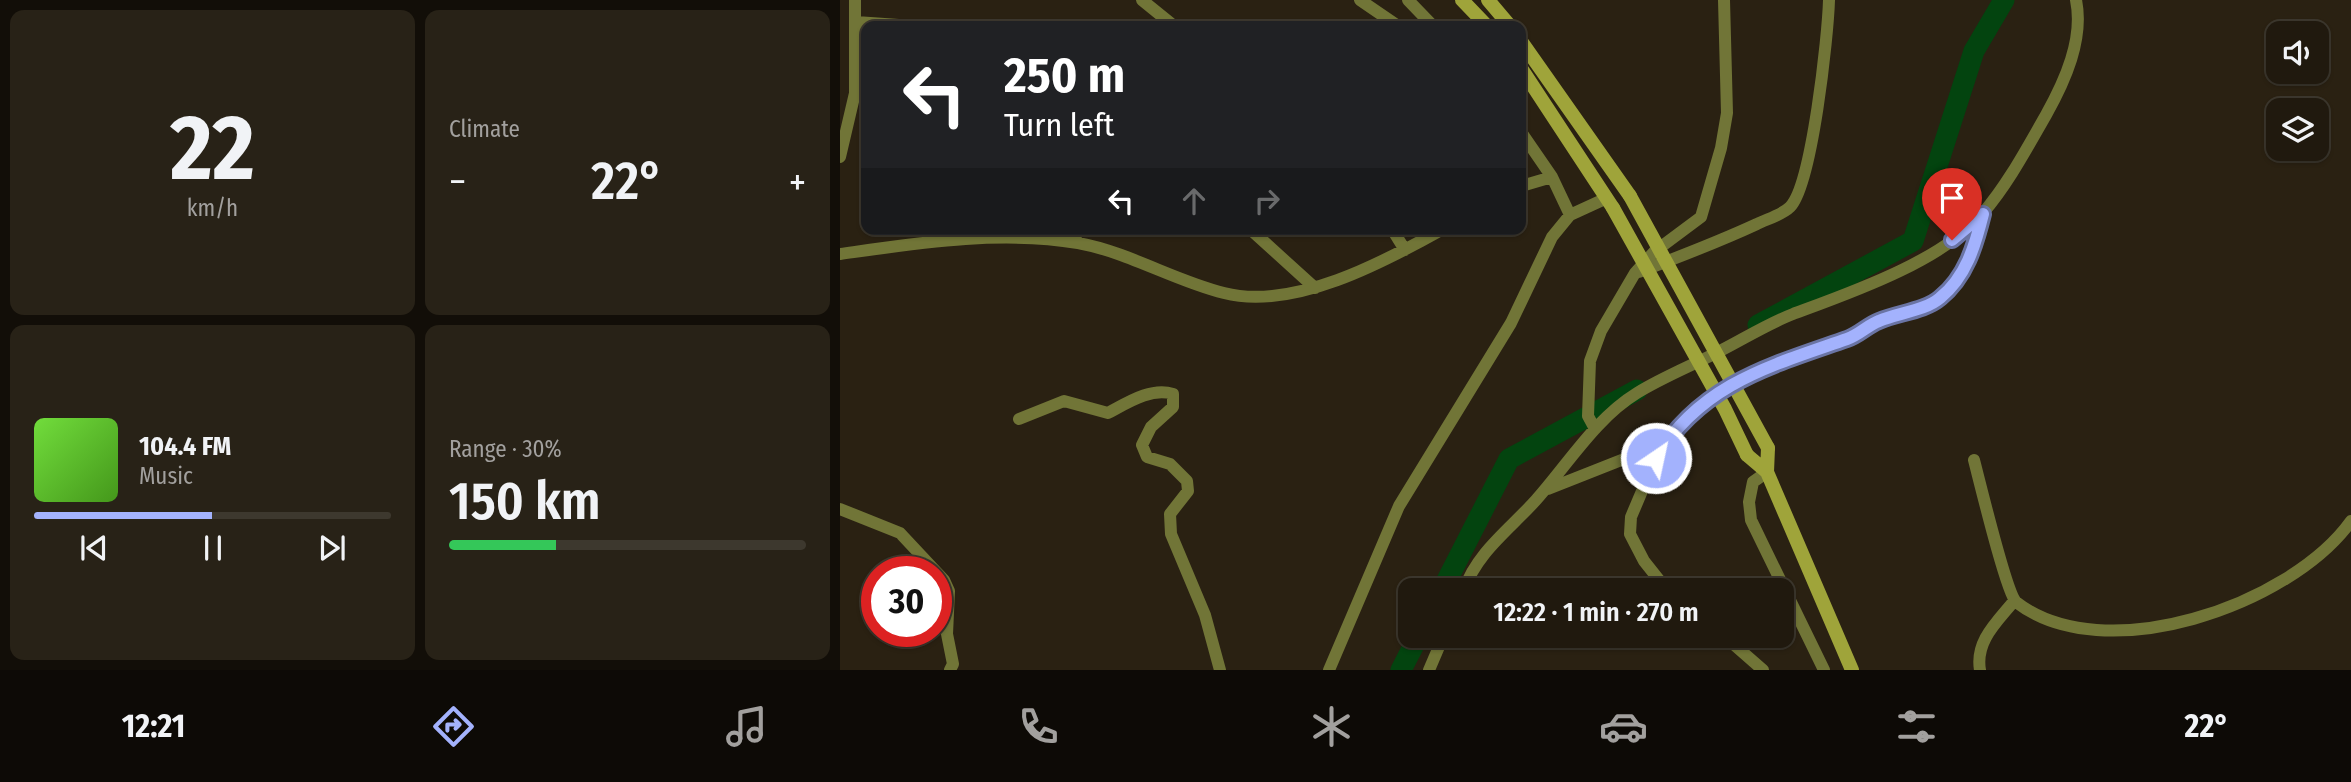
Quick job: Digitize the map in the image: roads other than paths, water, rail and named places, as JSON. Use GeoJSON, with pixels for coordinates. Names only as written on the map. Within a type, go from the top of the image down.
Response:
{"type":"FeatureCollection","features":[{"type":"Feature","properties":{"kind":"street"},"geometry":{"type":"LineString","coordinates":[[840,157],[855,93],[855,0]]}},
{"type":"Feature","properties":{"kind":"street"},"geometry":{"type":"LineString","coordinates":[[1142,0],[1168,21]]}},
{"type":"Feature","properties":{"kind":"street"},"geometry":{"type":"LineString","coordinates":[[1360,0],[1391,21]]}},
{"type":"Feature","properties":{"kind":"street"},"geometry":{"type":"LineString","coordinates":[[1408,0],[1428,21]]}},
{"type":"Feature","properties":{"kind":"street"},"geometry":{"type":"LineString","coordinates":[[1462,0],[1482,21]]}},
{"type":"Feature","properties":{"kind":"street"},"geometry":{"type":"LineString","coordinates":[[1488,0],[1506,21]]}},
{"type":"Feature","properties":{"kind":"street"},"geometry":{"type":"LineString","coordinates":[[1595,429],[1588,416],[1590,361],[1601,331],[1635,273],[1654,252],[1701,217],[1721,148],[1727,113],[1724,0]]}},
{"type":"Feature","properties":{"kind":"street"},"geometry":{"type":"LineString","coordinates":[[1635,273],[1719,242],[1788,209],[1798,197],[1806,173],[1829,30],[1829,0]]}},
{"type":"Feature","properties":{"kind":"street"},"geometry":{"type":"LineString","coordinates":[[1468,578],[1491,545],[1544,491],[1595,429],[1636,393],[1793,315],[1842,297],[1925,257],[1963,232],[1983,214],[2020,160],[2053,101],[2077,41],[2080,26],[2076,0]]}},
{"type":"Feature","properties":{"kind":"street"},"geometry":{"type":"LineString","coordinates":[[856,22],[861,22]]}},
{"type":"Feature","properties":{"kind":"street"},"geometry":{"type":"LineString","coordinates":[[1526,48],[1630,196],[1768,449],[1767,472],[1852,670]]}},
{"type":"Feature","properties":{"kind":"street"},"geometry":{"type":"LineString","coordinates":[[1526,76],[1610,203],[1747,455],[1767,472]]}},
{"type":"Feature","properties":{"kind":"street"},"geometry":{"type":"LineString","coordinates":[[1526,139],[1552,177],[1570,215]]}},
{"type":"Feature","properties":{"kind":"street"},"geometry":{"type":"LineString","coordinates":[[1526,185],[1552,177]]}},
{"type":"Feature","properties":{"kind":"street"},"geometry":{"type":"LineString","coordinates":[[1329,670],[1399,506],[1511,323],[1552,237],[1570,215],[1610,203]]}},
{"type":"Feature","properties":{"kind":"street"},"geometry":{"type":"LineString","coordinates":[[1657,578],[1644,561],[1630,534],[1631,517],[1658,455],[1670,436],[1691,414],[1754,371],[1850,338],[1877,321],[1938,300],[1964,270],[1983,214]]}},
{"type":"Feature","properties":{"kind":"street"},"geometry":{"type":"LineString","coordinates":[[1069,235],[1079,243]]}},
{"type":"Feature","properties":{"kind":"street"},"geometry":{"type":"LineString","coordinates":[[1258,235],[1315,288]]}},
{"type":"Feature","properties":{"kind":"street"},"geometry":{"type":"LineString","coordinates":[[1396,235],[1405,250]]}},
{"type":"Feature","properties":{"kind":"street"},"geometry":{"type":"LineString","coordinates":[[840,254],[935,236],[1079,243],[1225,294],[1284,297],[1315,288],[1405,250],[1432,235]]}},
{"type":"Feature","properties":{"kind":"street"},"geometry":{"type":"LineString","coordinates":[[1019,419],[1064,401],[1108,413],[1148,394],[1159,391],[1173,394],[1173,407],[1151,427],[1142,445],[1147,457],[1170,464],[1187,481],[1188,491],[1170,514],[1171,534],[1205,615],[1220,670]]}},
{"type":"Feature","properties":{"kind":"street"},"geometry":{"type":"LineString","coordinates":[[1544,491],[1624,459],[1658,455]]}},
{"type":"Feature","properties":{"kind":"street"},"geometry":{"type":"LineString","coordinates":[[1974,460],[2014,601],[2053,630],[2079,641]]}},
{"type":"Feature","properties":{"kind":"street"},"geometry":{"type":"LineString","coordinates":[[1767,472],[1753,482],[1749,502],[1751,520],[1824,670]]}},
{"type":"Feature","properties":{"kind":"street"},"geometry":{"type":"LineString","coordinates":[[840,509],[900,533],[944,580],[949,591],[947,634],[953,664],[950,670]]}},
{"type":"Feature","properties":{"kind":"street"},"geometry":{"type":"LineString","coordinates":[[2174,637],[2227,619],[2272,593],[2325,554],[2351,521]]}},
{"type":"Feature","properties":{"kind":"street"},"geometry":{"type":"LineString","coordinates":[[1980,670],[1978,660],[1984,639],[2014,601]]}},
{"type":"Feature","properties":{"kind":"street"},"geometry":{"type":"LineString","coordinates":[[1429,670],[1438,648]]}},
{"type":"Feature","properties":{"kind":"street"},"geometry":{"type":"LineString","coordinates":[[1738,648],[1763,670]]}},
{"type":"Feature","properties":{"kind":"waterway"},"geometry":{"type":"LineString","coordinates":[[1758,325],[1913,241],[1974,51],[2004,0]]}},
{"type":"Feature","properties":{"kind":"waterway"},"geometry":{"type":"LineString","coordinates":[[1448,578],[1509,459],[1637,390]]}},
{"type":"Feature","properties":{"kind":"waterway"},"geometry":{"type":"LineString","coordinates":[[1401,670],[1412,648]]}}]}
